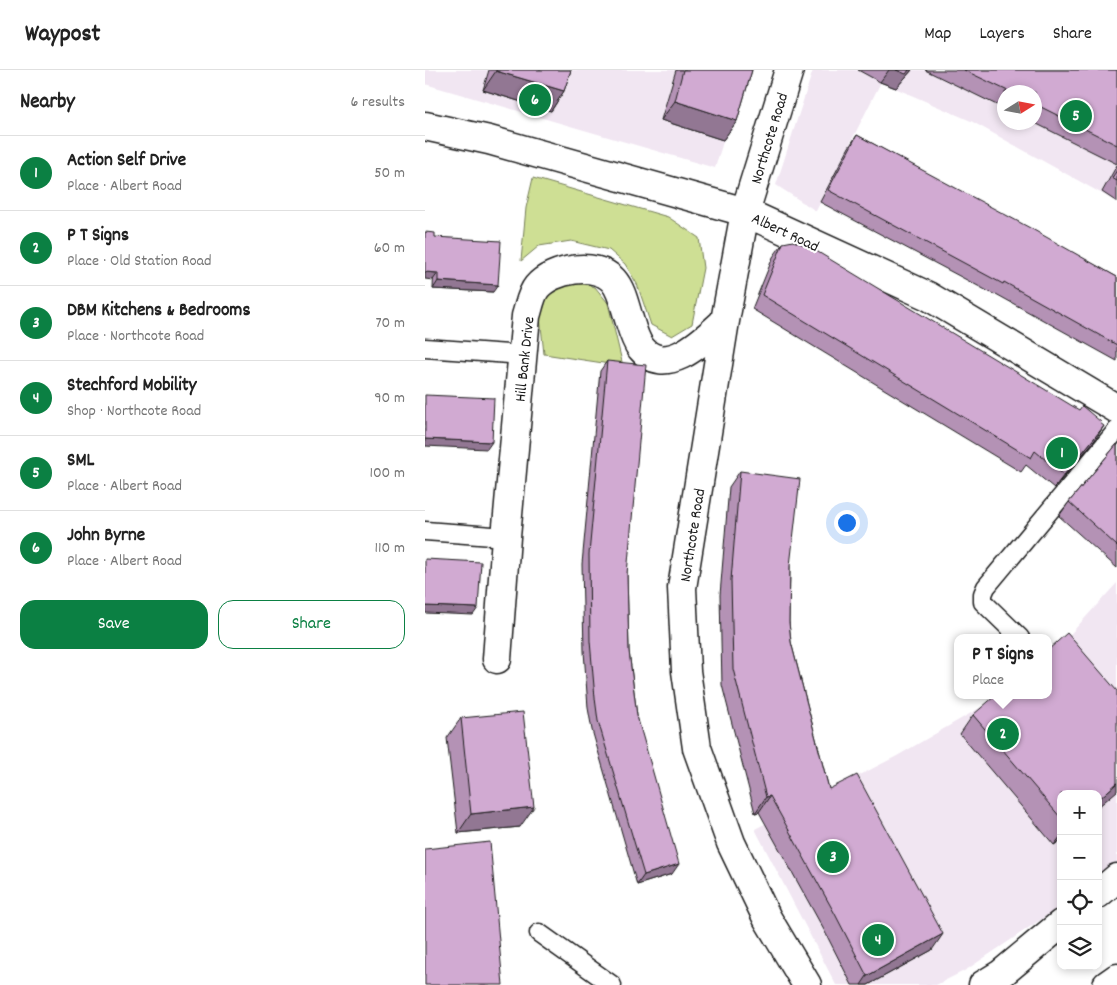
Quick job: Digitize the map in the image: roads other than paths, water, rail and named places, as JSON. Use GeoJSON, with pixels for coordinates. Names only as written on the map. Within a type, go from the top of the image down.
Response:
{"type":"FeatureCollection","features":[{"type":"Feature","properties":{"kind":"street","name":"Northcote Road"},"geometry":{"type":"LineString","coordinates":[[789,70],[745,212],[725,321],[682,588],[686,671],[697,748],[731,843],[767,918],[807,985]]}},
{"type":"Feature","properties":{"kind":"street","name":"Albert Road"},"geometry":{"type":"LineString","coordinates":[[425,126],[489,140],[745,212],[928,296],[1117,409]]}},
{"type":"Feature","properties":{"kind":"street","name":"Hill Bank Drive"},"geometry":{"type":"LineString","coordinates":[[497,659],[526,316],[535,289],[543,280],[555,274],[571,270],[600,272],[613,280],[619,291],[635,338],[641,347],[649,355],[658,358],[671,360],[699,345],[725,321]]}},
{"type":"Feature","properties":{"kind":"street"},"geometry":{"type":"LineString","coordinates":[[1102,891],[1117,878]]}},
{"type":"Feature","properties":{"kind":"street"},"geometry":{"type":"LineString","coordinates":[[983,985],[1001,974],[1060,925]]}},
{"type":"Feature","properties":{"kind":"street"},"geometry":{"type":"LineString","coordinates":[[1107,985],[1117,978]]}},
{"type":"Feature","properties":{"kind":"lane"},"geometry":{"type":"LineString","coordinates":[[425,348],[523,355]]}},
{"type":"Feature","properties":{"kind":"lane"},"geometry":{"type":"LineString","coordinates":[[1016,634],[983,602],[983,594],[986,587],[1117,430]]}},
{"type":"Feature","properties":{"kind":"lane"},"geometry":{"type":"LineString","coordinates":[[425,531],[506,537]]}},
{"type":"Feature","properties":{"kind":"lane"},"geometry":{"type":"LineString","coordinates":[[539,933],[612,985]]}},
{"type":"Feature","properties":{"kind":"place","name":"John Byrne"},"geometry":{"type":"Point","coordinates":[535,100]}},
{"type":"Feature","properties":{"kind":"place","name":"SML"},"geometry":{"type":"Point","coordinates":[1076,116]}},
{"type":"Feature","properties":{"kind":"place","name":"Action Self Drive"},"geometry":{"type":"Point","coordinates":[1062,453]}},
{"type":"Feature","properties":{"kind":"place","name":"P T Signs"},"geometry":{"type":"Point","coordinates":[1003,734]}},
{"type":"Feature","properties":{"kind":"place","name":"DBM Kitchens & Bedrooms"},"geometry":{"type":"Point","coordinates":[833,857]}},
{"type":"Feature","properties":{"kind":"place","name":"Stechford Mobility"},"geometry":{"type":"Point","coordinates":[878,940]}}]}
